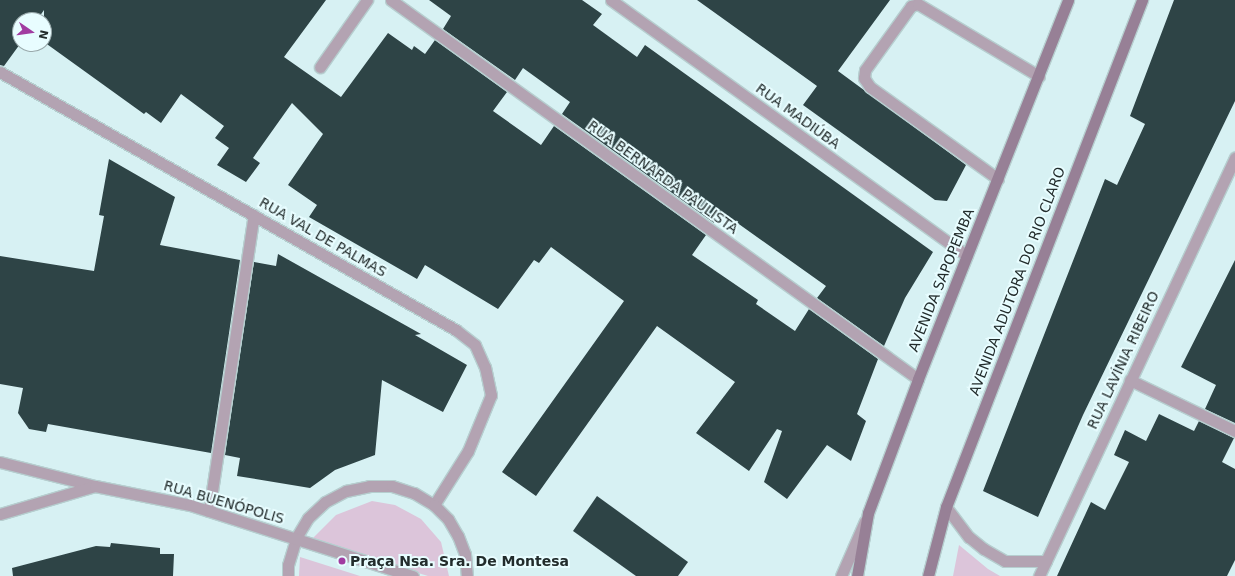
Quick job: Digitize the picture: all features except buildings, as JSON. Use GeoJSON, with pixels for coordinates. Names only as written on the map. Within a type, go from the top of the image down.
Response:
{"type":"FeatureCollection","features":[{"type":"Feature","properties":{"kind":"main road","name":"AVENIDA SAPOPEMBA"},"geometry":{"type":"LineString","coordinates":[[857,576],[868,514],[918,379],[1068,0]]}},
{"type":"Feature","properties":{"kind":"main road","name":"AVENIDA ADUTORA DO RIO CLARO"},"geometry":{"type":"LineString","coordinates":[[928,576],[946,507],[1142,0]]}},
{"type":"Feature","properties":{"kind":"street"},"geometry":{"type":"LineString","coordinates":[[320,67],[367,0]]}},
{"type":"Feature","properties":{"kind":"street","name":"RUA BERNARDA PAULISTA"},"geometry":{"type":"LineString","coordinates":[[391,0],[918,379]]}},
{"type":"Feature","properties":{"kind":"street","name":"RUA MADIÚBA"},"geometry":{"type":"LineString","coordinates":[[611,0],[967,256]]}},
{"type":"Feature","properties":{"kind":"street"},"geometry":{"type":"LineString","coordinates":[[998,179],[870,87],[864,78],[865,70],[911,6],[918,4],[1039,76]]}},
{"type":"Feature","properties":{"kind":"street","name":"RUA VAL DE PALMAS"},"geometry":{"type":"LineString","coordinates":[[0,72],[456,330],[475,345],[485,367],[491,395],[468,451],[434,505]]}},
{"type":"Feature","properties":{"kind":"street","name":"RUA LAVÍNIA RIBEIRO"},"geometry":{"type":"LineString","coordinates":[[1039,576],[1235,158]]}},
{"type":"Feature","properties":{"kind":"street"},"geometry":{"type":"LineString","coordinates":[[209,511],[254,215]]}},
{"type":"Feature","properties":{"kind":"street"},"geometry":{"type":"LineString","coordinates":[[1130,380],[1235,431]]}},
{"type":"Feature","properties":{"kind":"street","name":"RUA BUENÓPOLIS"},"geometry":{"type":"LineString","coordinates":[[0,462],[95,486],[190,505],[413,576]]}},
{"type":"Feature","properties":{"kind":"street"},"geometry":{"type":"LineString","coordinates":[[0,514],[95,486]]}},
{"type":"Feature","properties":{"kind":"street"},"geometry":{"type":"LineString","coordinates":[[288,576],[288,565],[296,538],[308,518],[325,502],[346,491],[369,486],[392,486],[414,493],[434,505],[448,519],[458,536],[465,554],[467,576]]}},
{"type":"Feature","properties":{"kind":"street"},"geometry":{"type":"LineString","coordinates":[[946,507],[969,537],[984,550],[1005,561],[1046,561]]}},
{"type":"Feature","properties":{"kind":"street"},"geometry":{"type":"LineString","coordinates":[[841,576],[868,514]]}},
{"type":"Feature","properties":{"kind":"shaded area"},"geometry":{"type":"Polygon","coordinates":[[[372,501],[395,505],[421,519],[441,542],[449,576],[428,576],[311,540],[336,515],[372,501]]]}},
{"type":"Feature","properties":{"kind":"shaded area"},"geometry":{"type":"Polygon","coordinates":[[[959,545],[988,569],[1000,576],[953,576],[959,545]]]}},
{"type":"Feature","properties":{"kind":"shaded area"},"geometry":{"type":"Polygon","coordinates":[[[300,557],[360,576],[299,576],[300,557]]]}},
{"type":"Feature","properties":{"kind":"place","name":"Praça Nsa. Sra. De Montesa"},"geometry":{"type":"Point","coordinates":[342,561]}}]}
